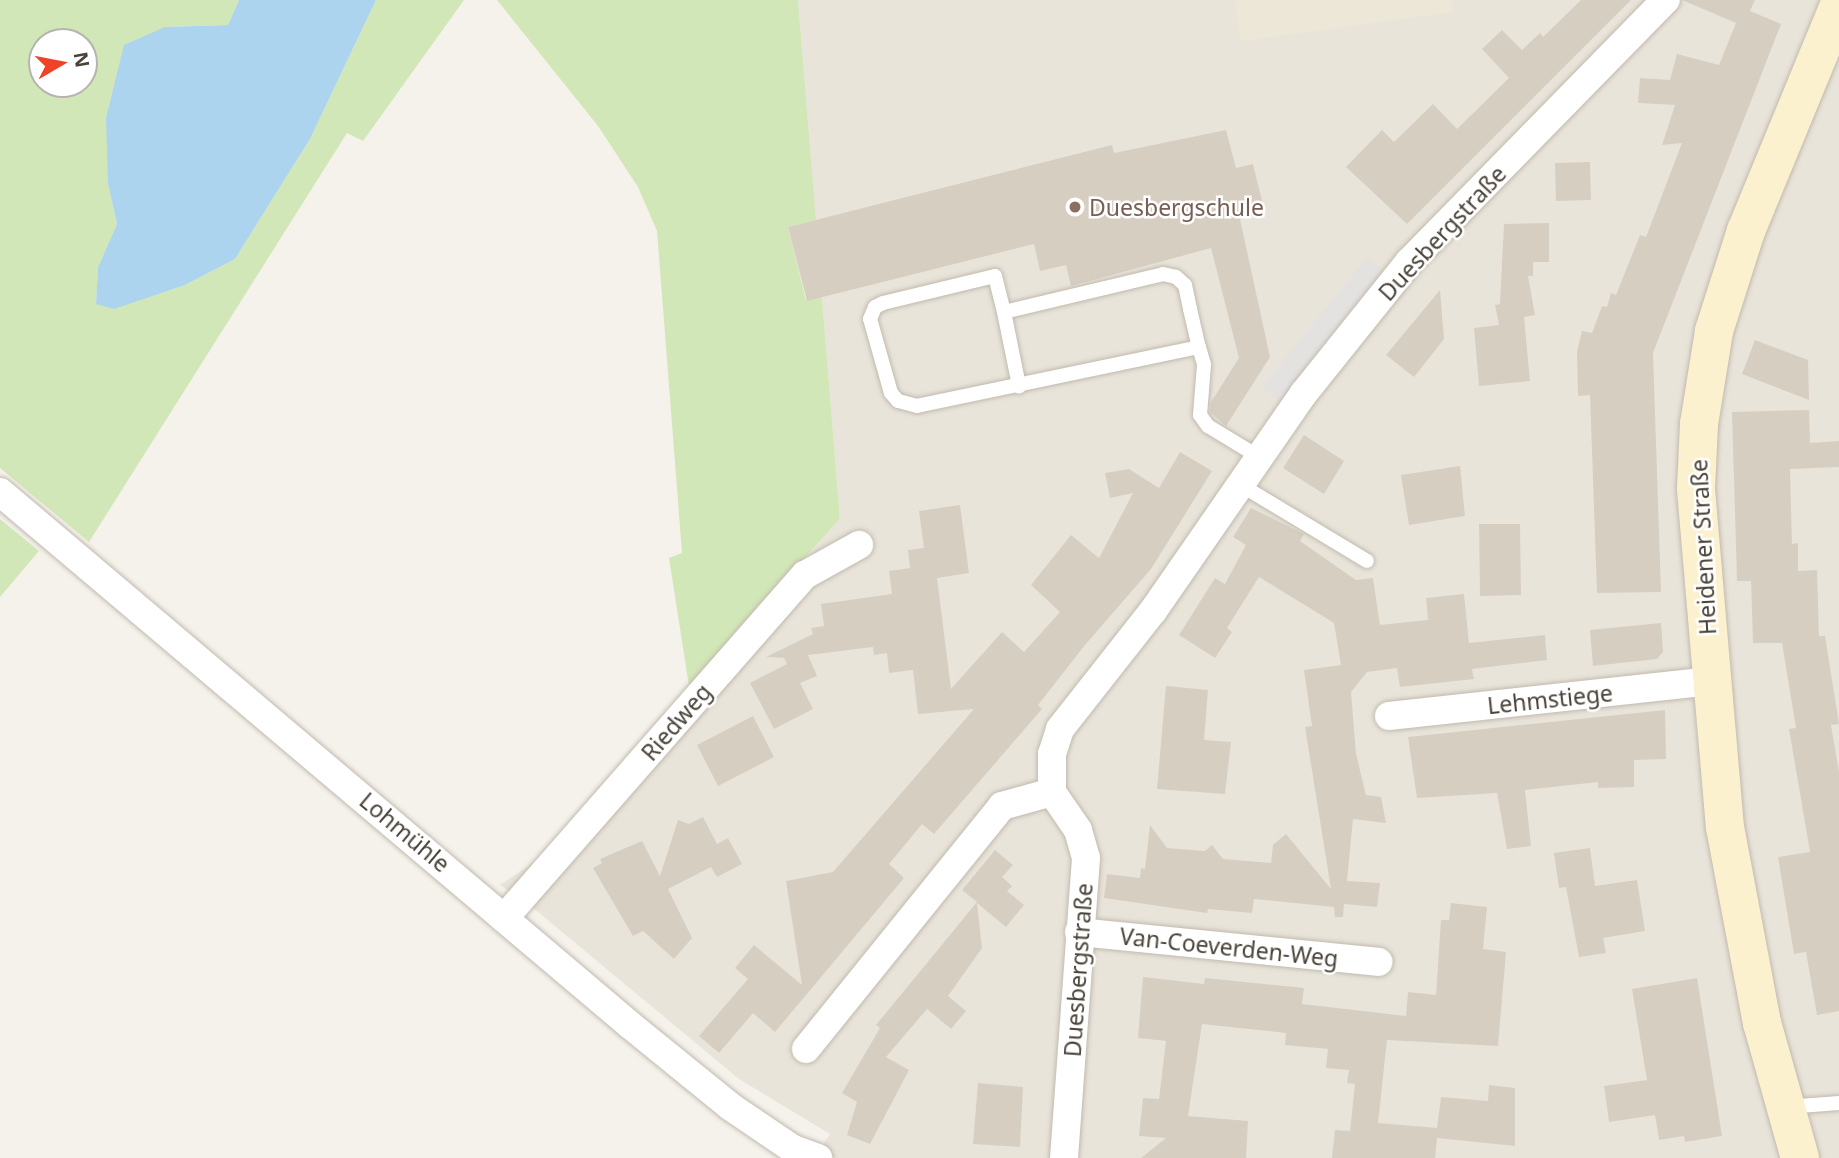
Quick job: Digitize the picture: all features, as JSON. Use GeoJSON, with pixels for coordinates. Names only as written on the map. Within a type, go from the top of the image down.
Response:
{"type":"FeatureCollection","features":[{"type":"Feature","properties":{"kind":"main road","name":"Heidener Straße"},"geometry":{"type":"LineString","coordinates":[[1800,1158],[1784,1107],[1737,898],[1711,681],[1696,488],[1699,424],[1714,331],[1746,231],[1839,5]]}},
{"type":"Feature","properties":{"kind":"street","name":"Duesbergstraße"},"geometry":{"type":"LineString","coordinates":[[1064,1158],[1085,844],[1052,792],[1052,754],[1060,729],[1153,611],[1259,457],[1409,262],[1666,0]]}},
{"type":"Feature","properties":{"kind":"street","name":"Lohmühle"},"geometry":{"type":"LineString","coordinates":[[0,492],[731,1107],[793,1149],[818,1158]]}},
{"type":"Feature","properties":{"kind":"street","name":"Riedweg"},"geometry":{"type":"LineString","coordinates":[[506,916],[805,575],[859,545]]}},
{"type":"Feature","properties":{"kind":"street","name":"Lehmstiege"},"geometry":{"type":"LineString","coordinates":[[1389,716],[1711,681]]}},
{"type":"Feature","properties":{"kind":"street"},"geometry":{"type":"LineString","coordinates":[[806,1049],[1002,806],[1052,792]]}},
{"type":"Feature","properties":{"kind":"street","name":"Van-Coeverden-Weg"},"geometry":{"type":"LineString","coordinates":[[1079,932],[1379,962]]}},
{"type":"Feature","properties":{"kind":"lane"},"geometry":{"type":"LineString","coordinates":[[1003,312],[1163,274],[1176,277],[1185,285],[1204,365],[1200,415],[1208,426],[1259,457]]}},
{"type":"Feature","properties":{"kind":"lane"},"geometry":{"type":"LineString","coordinates":[[1019,386],[995,276],[875,307],[870,319],[891,393],[898,401],[917,407],[1019,386],[1199,347]]}},
{"type":"Feature","properties":{"kind":"lane"},"geometry":{"type":"LineString","coordinates":[[1241,485],[1367,561]]}},
{"type":"Feature","properties":{"kind":"lane"},"geometry":{"type":"LineString","coordinates":[[1784,1107],[1839,1102]]}},
{"type":"Feature","properties":{"kind":"shaded area"},"geometry":{"type":"Polygon","coordinates":[[[798,0],[1839,0],[1839,1158],[814,1158],[830,1134],[739,1079],[532,907],[500,885],[537,860],[840,519],[798,0]]]}},
{"type":"Feature","properties":{"kind":"shaded area"},"geometry":{"type":"Polygon","coordinates":[[[1236,0],[1451,0],[1453,12],[1241,41],[1236,0]]]}},
{"type":"Feature","properties":{"kind":"shaded area"},"geometry":{"type":"Polygon","coordinates":[[[1367,257],[1384,271],[1280,402],[1262,387],[1367,257]]]}},
{"type":"Feature","properties":{"kind":"green space"},"geometry":{"type":"Polygon","coordinates":[[[0,0],[239,0],[228,25],[165,27],[108,184],[117,224],[98,267],[96,303],[114,308],[185,285],[235,259],[310,139],[376,0],[464,0],[363,141],[347,133],[89,542],[0,468],[0,0]]]}},
{"type":"Feature","properties":{"kind":"green space"},"geometry":{"type":"Polygon","coordinates":[[[497,0],[798,0],[816,220],[788,227],[806,300],[822,297],[840,519],[689,686],[669,558],[682,553],[657,231],[638,187],[598,126],[497,0]]]}},
{"type":"Feature","properties":{"kind":"green space"},"geometry":{"type":"Polygon","coordinates":[[[0,519],[39,551],[0,597],[0,519]]]}},
{"type":"Feature","properties":{"kind":"water"},"geometry":{"type":"Polygon","coordinates":[[[239,0],[376,0],[310,139],[235,259],[185,285],[114,309],[96,304],[98,267],[117,224],[108,184],[106,118],[124,45],[165,27],[228,25],[239,0]]]}},
{"type":"Feature","properties":{"kind":"building"},"geometry":{"type":"Polygon","coordinates":[[[1581,0],[1631,0],[1407,224],[1346,167],[1382,130],[1394,142],[1433,104],[1457,129],[1509,78],[1482,49],[1502,30],[1522,50],[1540,33],[1543,37],[1581,0]]]}},
{"type":"Feature","properties":{"kind":"building"},"geometry":{"type":"Polygon","coordinates":[[[1682,0],[1755,0],[1750,11],[1781,24],[1653,353],[1661,592],[1597,593],[1590,395],[1578,396],[1577,352],[1582,331],[1592,333],[1602,306],[1607,307],[1611,293],[1616,295],[1640,235],[1646,237],[1682,143],[1662,145],[1675,105],[1638,103],[1640,78],[1670,80],[1677,54],[1719,65],[1736,23],[1682,0]]]}},
{"type":"Feature","properties":{"kind":"building"},"geometry":{"type":"Polygon","coordinates":[[[1226,130],[1236,168],[1253,164],[1265,213],[1240,219],[1270,357],[1226,426],[1210,412],[1211,402],[1239,358],[1211,248],[1071,286],[1066,265],[1040,271],[1034,244],[807,301],[788,227],[1112,145],[1114,153],[1226,130]]]}},
{"type":"Feature","properties":{"kind":"building"},"geometry":{"type":"Polygon","coordinates":[[[1590,162],[1591,200],[1556,201],[1555,163],[1590,162]]]}},
{"type":"Feature","properties":{"kind":"building"},"geometry":{"type":"Polygon","coordinates":[[[1549,223],[1549,262],[1533,262],[1533,276],[1528,276],[1535,315],[1524,317],[1530,381],[1479,386],[1474,328],[1499,325],[1495,305],[1500,304],[1504,224],[1549,223]]]}},
{"type":"Feature","properties":{"kind":"building"},"geometry":{"type":"Polygon","coordinates":[[[1440,290],[1444,339],[1414,377],[1386,355],[1440,290]]]}},
{"type":"Feature","properties":{"kind":"building"},"geometry":{"type":"Polygon","coordinates":[[[1755,340],[1808,360],[1809,400],[1742,374],[1755,340]]]}},
{"type":"Feature","properties":{"kind":"building"},"geometry":{"type":"Polygon","coordinates":[[[1809,410],[1810,443],[1839,441],[1839,467],[1790,469],[1792,544],[1798,543],[1798,571],[1817,570],[1819,636],[1825,636],[1839,724],[1831,725],[1839,772],[1839,1011],[1817,1015],[1806,952],[1794,954],[1778,857],[1810,852],[1789,729],[1796,728],[1782,643],[1753,643],[1751,581],[1737,581],[1732,412],[1809,410]]]}},
{"type":"Feature","properties":{"kind":"building"},"geometry":{"type":"Polygon","coordinates":[[[1304,435],[1344,461],[1324,494],[1283,468],[1304,435]]]}},
{"type":"Feature","properties":{"kind":"building"},"geometry":{"type":"Polygon","coordinates":[[[1180,452],[1212,471],[1151,569],[1085,645],[1038,705],[1042,709],[934,834],[922,824],[889,864],[904,878],[775,1032],[753,1013],[719,1053],[699,1036],[748,979],[735,968],[754,945],[802,985],[786,881],[833,872],[974,709],[918,714],[913,670],[889,673],[887,653],[874,655],[873,647],[808,655],[817,676],[800,683],[813,709],[774,729],[750,683],[787,664],[784,658],[766,657],[813,634],[811,628],[824,626],[821,604],[892,594],[889,571],[910,568],[908,550],[924,548],[919,511],[960,505],[969,573],[937,578],[951,689],[1002,632],[1024,652],[1060,612],[1031,585],[1071,535],[1099,558],[1133,493],[1110,498],[1105,473],[1129,469],[1159,488],[1180,452]]]}},
{"type":"Feature","properties":{"kind":"building"},"geometry":{"type":"Polygon","coordinates":[[[1460,466],[1465,516],[1409,525],[1401,475],[1460,466]]]}},
{"type":"Feature","properties":{"kind":"building"},"geometry":{"type":"Polygon","coordinates":[[[1251,508],[1304,534],[1300,541],[1356,580],[1373,578],[1380,625],[1428,620],[1426,598],[1464,594],[1469,643],[1545,635],[1547,660],[1472,669],[1474,679],[1400,687],[1397,668],[1367,672],[1351,692],[1356,754],[1366,795],[1381,797],[1386,823],[1353,819],[1347,881],[1380,883],[1377,907],[1344,904],[1343,917],[1335,917],[1334,907],[1254,899],[1252,913],[1208,909],[1207,913],[1104,898],[1107,874],[1140,878],[1141,868],[1145,869],[1150,825],[1167,848],[1205,851],[1212,845],[1223,859],[1271,863],[1273,845],[1286,834],[1331,889],[1305,727],[1312,726],[1304,670],[1341,665],[1334,623],[1259,577],[1227,628],[1232,632],[1215,658],[1179,635],[1215,578],[1225,584],[1246,545],[1233,537],[1251,508]]]}},
{"type":"Feature","properties":{"kind":"building"},"geometry":{"type":"Polygon","coordinates":[[[1479,524],[1520,524],[1521,595],[1480,596],[1479,524]]]}},
{"type":"Feature","properties":{"kind":"building"},"geometry":{"type":"Polygon","coordinates":[[[1661,623],[1663,652],[1657,659],[1593,666],[1590,630],[1661,623]]]}},
{"type":"Feature","properties":{"kind":"building"},"geometry":{"type":"Polygon","coordinates":[[[1166,686],[1208,690],[1204,740],[1231,742],[1225,794],[1157,789],[1166,686]]]}},
{"type":"Feature","properties":{"kind":"building"},"geometry":{"type":"Polygon","coordinates":[[[1665,710],[1666,759],[1634,760],[1634,787],[1598,788],[1598,782],[1525,790],[1531,846],[1507,849],[1497,793],[1417,798],[1408,737],[1665,710]]]}},
{"type":"Feature","properties":{"kind":"building"},"geometry":{"type":"Polygon","coordinates":[[[753,716],[774,757],[718,786],[697,745],[753,716]]]}},
{"type":"Feature","properties":{"kind":"building"},"geometry":{"type":"Polygon","coordinates":[[[703,817],[717,844],[728,838],[742,864],[717,877],[711,867],[668,889],[692,938],[674,959],[643,931],[633,936],[593,868],[602,863],[600,859],[642,841],[660,876],[678,820],[689,824],[703,817]]]}},
{"type":"Feature","properties":{"kind":"building"},"geometry":{"type":"Polygon","coordinates":[[[1590,848],[1595,886],[1637,880],[1645,931],[1603,938],[1606,953],[1579,957],[1566,887],[1559,888],[1554,853],[1590,848]]]}},
{"type":"Feature","properties":{"kind":"building"},"geometry":{"type":"Polygon","coordinates":[[[995,850],[1013,865],[1002,877],[1012,886],[1007,891],[1024,905],[1006,927],[977,903],[982,948],[948,996],[966,1011],[951,1029],[927,1009],[886,1057],[909,1070],[870,1144],[847,1135],[857,1102],[842,1093],[880,1028],[876,1025],[977,902],[962,890],[995,850]]]}},
{"type":"Feature","properties":{"kind":"building"},"geometry":{"type":"Polygon","coordinates":[[[1451,903],[1487,907],[1483,949],[1506,952],[1498,1046],[1387,1040],[1378,1123],[1437,1128],[1441,1097],[1488,1101],[1489,1085],[1515,1088],[1515,1146],[1437,1138],[1435,1158],[1332,1158],[1335,1130],[1350,1131],[1355,1084],[1347,1083],[1349,1070],[1326,1068],[1328,1049],[1285,1045],[1286,1033],[1202,1024],[1188,1116],[1248,1121],[1246,1158],[1141,1158],[1166,1138],[1139,1136],[1143,1098],[1159,1099],[1166,1041],[1138,1038],[1143,977],[1204,984],[1205,978],[1304,988],[1302,1004],[1406,1016],[1408,992],[1436,995],[1441,920],[1449,920],[1451,903]]]}},
{"type":"Feature","properties":{"kind":"building"},"geometry":{"type":"Polygon","coordinates":[[[1697,978],[1722,1136],[1685,1142],[1684,1136],[1659,1140],[1655,1115],[1609,1122],[1604,1086],[1647,1080],[1632,989],[1697,978]]]}},
{"type":"Feature","properties":{"kind":"building"},"geometry":{"type":"Polygon","coordinates":[[[978,1083],[1023,1087],[1020,1147],[973,1144],[978,1083]]]}},
{"type":"Feature","properties":{"kind":"place","name":"Duesbergschule"},"geometry":{"type":"Point","coordinates":[1075,207]}}]}
